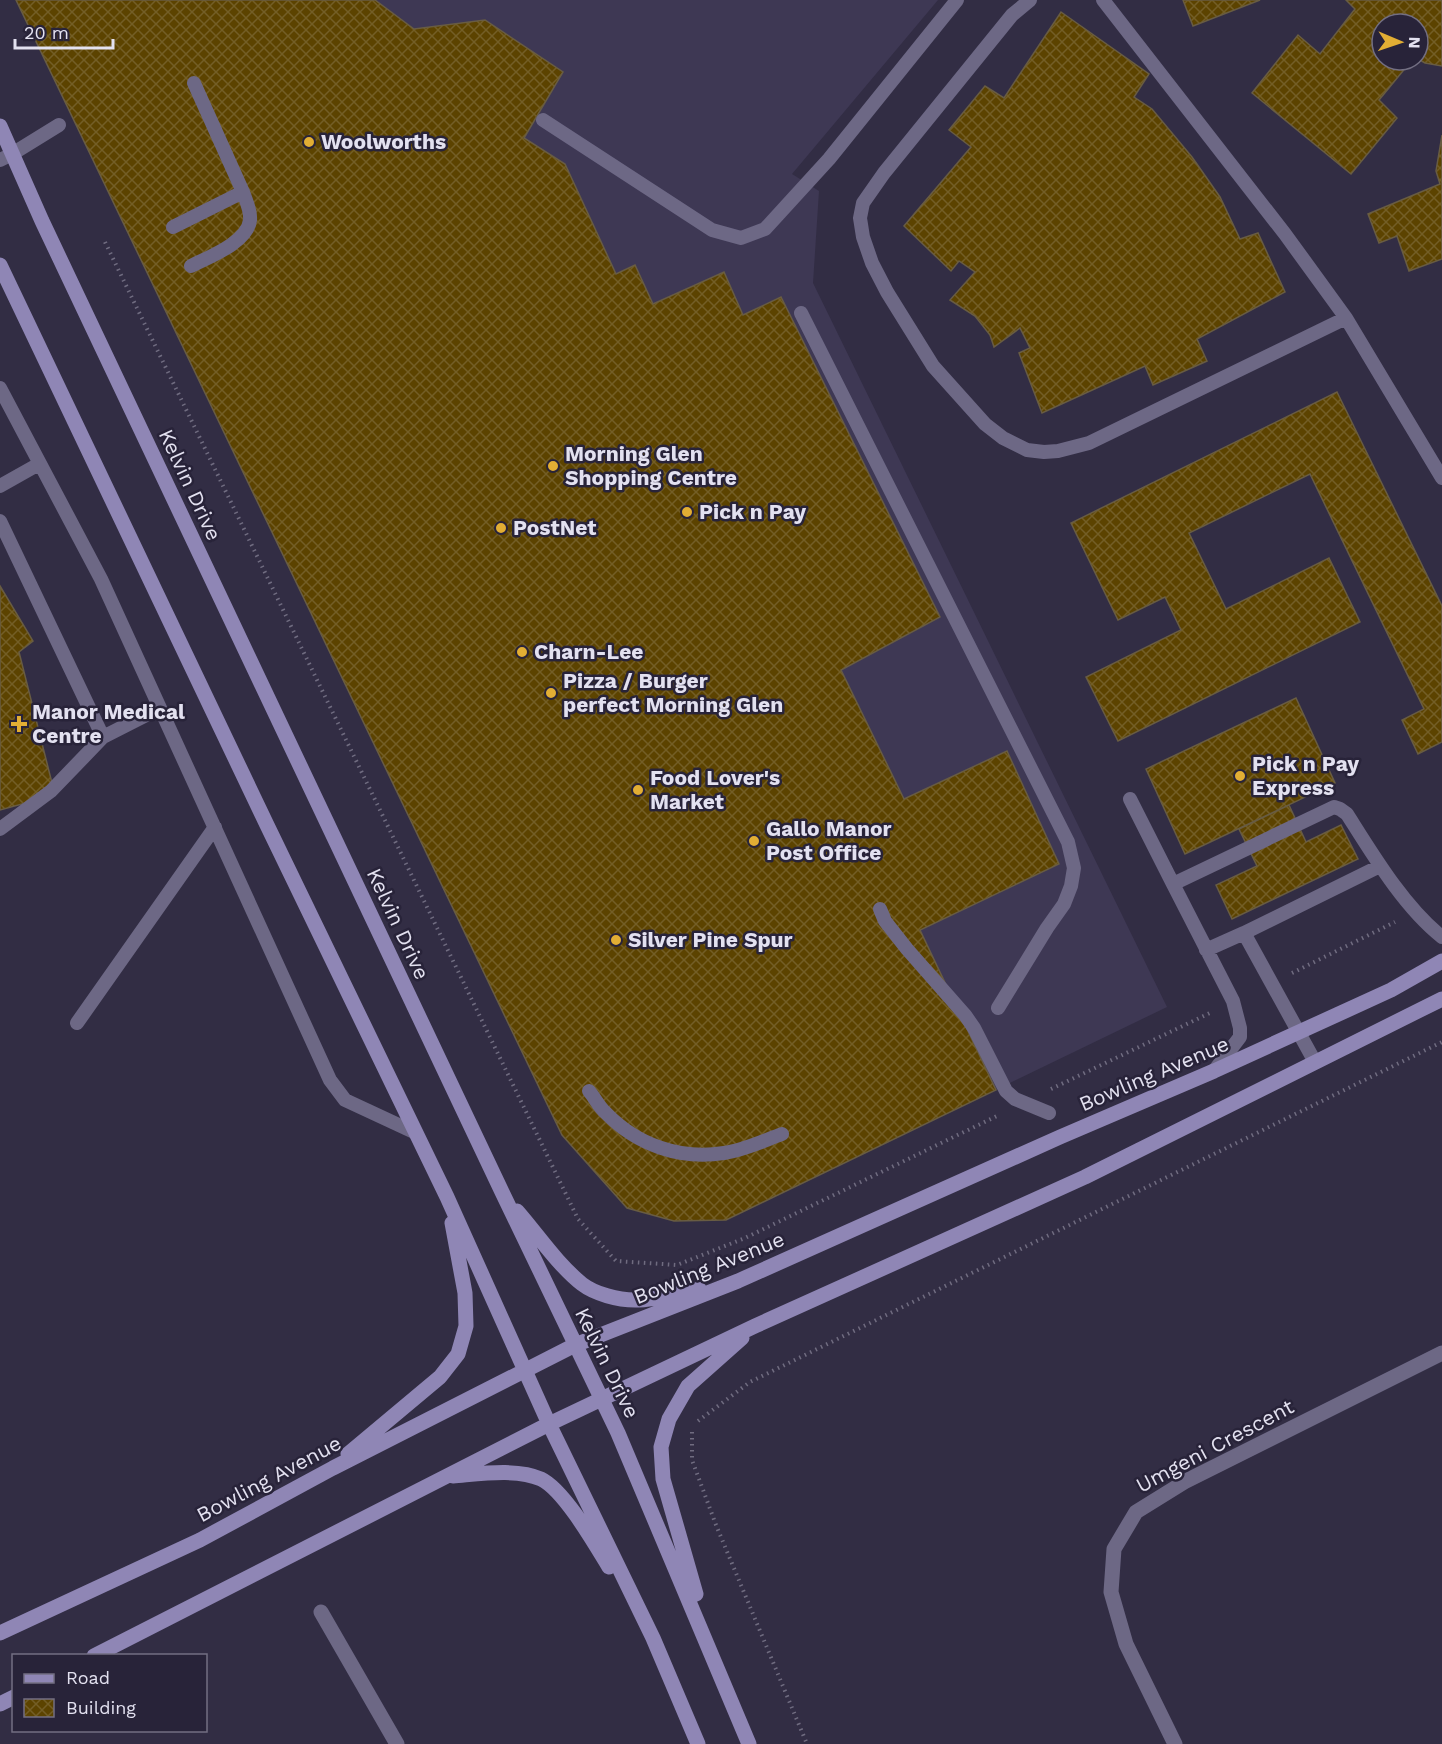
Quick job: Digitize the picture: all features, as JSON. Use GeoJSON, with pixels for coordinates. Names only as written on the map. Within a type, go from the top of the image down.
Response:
{"type":"FeatureCollection","features":[{"type":"Feature","properties":{"kind":"main road","name":"Kelvin Drive"},"geometry":{"type":"LineString","coordinates":[[0,126],[6,157],[42,221],[618,1433],[749,1744]]}},
{"type":"Feature","properties":{"kind":"main road"},"geometry":{"type":"LineString","coordinates":[[0,265],[447,1197],[549,1424],[653,1638],[698,1744]]}},
{"type":"Feature","properties":{"kind":"main road","name":"Bowling Avenue"},"geometry":{"type":"LineString","coordinates":[[0,1633],[200,1540],[333,1468],[575,1345],[738,1281],[1214,1071],[1391,990],[1442,960]]}},
{"type":"Feature","properties":{"kind":"main road"},"geometry":{"type":"LineString","coordinates":[[98,1654],[549,1424],[755,1326],[1085,1177],[1442,999]]}},
{"type":"Feature","properties":{"kind":"main road"},"geometry":{"type":"LineString","coordinates":[[502,1192],[558,1260],[583,1284],[596,1292],[635,1300],[738,1281]]}},
{"type":"Feature","properties":{"kind":"main road"},"geometry":{"type":"LineString","coordinates":[[333,1468],[440,1377],[458,1354],[466,1326],[465,1293],[447,1197]]}},
{"type":"Feature","properties":{"kind":"main road"},"geometry":{"type":"LineString","coordinates":[[716,1663],[663,1479],[661,1448],[669,1419],[688,1386],[755,1326]]}},
{"type":"Feature","properties":{"kind":"main road"},"geometry":{"type":"LineString","coordinates":[[444,1477],[489,1473],[525,1474],[541,1479],[555,1488],[587,1531],[653,1638]]}},
{"type":"Feature","properties":{"kind":"street","name":"Umgeni Crescent"},"geometry":{"type":"LineString","coordinates":[[1175,1744],[1126,1644],[1110,1592],[1114,1549],[1136,1512],[1186,1481],[1442,1353]]}},
{"type":"Feature","properties":{"kind":"street"},"geometry":{"type":"LineString","coordinates":[[321,1612],[397,1744]]}},
{"type":"Feature","properties":{"kind":"lane"},"geometry":{"type":"LineString","coordinates":[[543,120],[712,230],[741,238],[765,229],[829,159],[957,0]]}},
{"type":"Feature","properties":{"kind":"lane"},"geometry":{"type":"LineString","coordinates":[[1029,0],[1012,15],[884,173],[863,203],[860,218],[863,237],[872,263],[887,292],[933,366],[985,424],[1003,438],[1027,450],[1058,451],[1089,443],[1346,318]]}},
{"type":"Feature","properties":{"kind":"lane"},"geometry":{"type":"LineString","coordinates":[[1103,0],[1285,234],[1346,318],[1442,478]]}},
{"type":"Feature","properties":{"kind":"lane"},"geometry":{"type":"LineString","coordinates":[[191,266],[224,249],[246,232],[250,220],[249,208],[243,192],[194,83]]}},
{"type":"Feature","properties":{"kind":"lane"},"geometry":{"type":"LineString","coordinates":[[6,157],[58,125]]}},
{"type":"Feature","properties":{"kind":"lane"},"geometry":{"type":"LineString","coordinates":[[172,227],[243,192]]}},
{"type":"Feature","properties":{"kind":"lane"},"geometry":{"type":"LineString","coordinates":[[801,313],[1068,842],[1074,868],[1071,886],[1064,904],[998,1008]]}},
{"type":"Feature","properties":{"kind":"lane"},"geometry":{"type":"LineString","coordinates":[[0,388],[101,579],[336,1089],[345,1100],[416,1133]]}},
{"type":"Feature","properties":{"kind":"lane"},"geometry":{"type":"LineString","coordinates":[[0,486],[39,464]]}},
{"type":"Feature","properties":{"kind":"lane"},"geometry":{"type":"LineString","coordinates":[[0,521],[103,737]]}},
{"type":"Feature","properties":{"kind":"lane"},"geometry":{"type":"LineString","coordinates":[[0,829],[51,791],[103,737],[160,708]]}},
{"type":"Feature","properties":{"kind":"lane"},"geometry":{"type":"LineString","coordinates":[[1130,799],[1233,1001],[1240,1037],[1214,1071]]}},
{"type":"Feature","properties":{"kind":"lane"},"geometry":{"type":"LineString","coordinates":[[1173,884],[1334,807],[1347,814],[1380,866],[1421,919],[1442,937]]}},
{"type":"Feature","properties":{"kind":"lane"},"geometry":{"type":"LineString","coordinates":[[77,1023],[215,827]]}},
{"type":"Feature","properties":{"kind":"lane"},"geometry":{"type":"LineString","coordinates":[[1206,950],[1380,866]]}},
{"type":"Feature","properties":{"kind":"lane"},"geometry":{"type":"LineString","coordinates":[[880,909],[885,921],[907,949],[965,1015],[1006,1091],[1015,1099],[1049,1113]]}},
{"type":"Feature","properties":{"kind":"lane"},"geometry":{"type":"LineString","coordinates":[[1244,933],[1315,1062]]}},
{"type":"Feature","properties":{"kind":"lane"},"geometry":{"type":"LineString","coordinates":[[589,1091],[604,1112],[625,1131],[676,1154],[724,1153],[782,1134]]}},
{"type":"Feature","properties":{"kind":"path"},"geometry":{"type":"LineString","coordinates":[[105,242],[578,1220],[616,1261],[677,1265],[745,1238],[1233,1001]]}},
{"type":"Feature","properties":{"kind":"path"},"geometry":{"type":"LineString","coordinates":[[1272,983],[1417,912]]}},
{"type":"Feature","properties":{"kind":"path"},"geometry":{"type":"LineString","coordinates":[[807,1744],[716,1525],[692,1460],[692,1425],[750,1382],[1442,1042]]}},
{"type":"Feature","properties":{"kind":"shaded area","name":"Morning Glen Shopping Centre"},"geometry":{"type":"Polygon","coordinates":[[[16,0],[938,0],[792,174],[819,191],[813,283],[1167,1007],[726,1220],[674,1221],[627,1208],[562,1135],[16,0]]]}},
{"type":"Feature","properties":{"kind":"building","name":"Morning Glen Shopping Centre"},"geometry":{"type":"Polygon","coordinates":[[[16,0],[375,0],[414,29],[485,20],[563,72],[524,138],[565,164],[616,274],[635,265],[653,304],[724,272],[743,315],[781,297],[940,617],[841,670],[904,799],[1007,751],[1059,864],[920,930],[996,1090],[726,1220],[674,1221],[627,1208],[562,1135],[16,0]]]}},
{"type":"Feature","properties":{"kind":"building"},"geometry":{"type":"Polygon","coordinates":[[[1183,0],[1260,0],[1193,26],[1183,0]]]}},
{"type":"Feature","properties":{"kind":"building"},"geometry":{"type":"Polygon","coordinates":[[[1346,0],[1442,0],[1442,66],[1430,64],[1430,12],[1370,12],[1370,72],[1402,72],[1379,100],[1397,118],[1351,174],[1252,93],[1298,35],[1320,54],[1355,9],[1346,0]]]}},
{"type":"Feature","properties":{"kind":"building"},"geometry":{"type":"Polygon","coordinates":[[[1061,12],[1149,74],[1134,97],[1152,109],[1192,157],[1220,197],[1240,239],[1258,233],[1285,292],[1197,339],[1207,361],[1153,385],[1145,366],[1042,413],[1019,353],[1030,348],[1020,328],[994,347],[990,335],[975,316],[950,300],[975,272],[959,261],[951,271],[904,226],[971,147],[949,130],[985,86],[1004,98],[1061,12]]]}},
{"type":"Feature","properties":{"kind":"building"},"geometry":{"type":"Polygon","coordinates":[[[1442,135],[1442,259],[1409,271],[1397,236],[1379,243],[1368,214],[1440,184],[1436,171],[1442,135]]]}},
{"type":"Feature","properties":{"kind":"building"},"geometry":{"type":"Polygon","coordinates":[[[1337,392],[1442,606],[1442,742],[1418,754],[1402,720],[1424,709],[1310,474],[1189,533],[1226,609],[1329,558],[1360,622],[1118,741],[1086,677],[1181,630],[1165,597],[1118,620],[1071,523],[1337,392]]]}},
{"type":"Feature","properties":{"kind":"building","name":"Manor Medical Centre"},"geometry":{"type":"Polygon","coordinates":[[[0,586],[33,641],[19,652],[55,795],[0,810],[0,586]]]}},
{"type":"Feature","properties":{"kind":"building","name":"Pick n Pay Express"},"geometry":{"type":"Polygon","coordinates":[[[1296,698],[1335,783],[1185,854],[1146,769],[1296,698]]]}},
{"type":"Feature","properties":{"kind":"building"},"geometry":{"type":"Polygon","coordinates":[[[1289,805],[1306,842],[1341,825],[1358,859],[1232,919],[1216,885],[1257,866],[1239,829],[1289,805]]]}},
{"type":"Feature","properties":{"kind":"place","name":"Woolworths"},"geometry":{"type":"Point","coordinates":[309,142]}},
{"type":"Feature","properties":{"kind":"place","name":"Morning Glen Shopping Centre"},"geometry":{"type":"Point","coordinates":[553,466]}},
{"type":"Feature","properties":{"kind":"place","name":"Pick n Pay"},"geometry":{"type":"Point","coordinates":[687,512]}},
{"type":"Feature","properties":{"kind":"place","name":"PostNet"},"geometry":{"type":"Point","coordinates":[501,528]}},
{"type":"Feature","properties":{"kind":"place","name":"Charn-Lee"},"geometry":{"type":"Point","coordinates":[522,652]}},
{"type":"Feature","properties":{"kind":"place","name":"Pizza / Burger perfect Morning Glen"},"geometry":{"type":"Point","coordinates":[551,693]}},
{"type":"Feature","properties":{"kind":"place","name":"Manor Medical Centre"},"geometry":{"type":"Point","coordinates":[19,724]}},
{"type":"Feature","properties":{"kind":"place","name":"Pick n Pay Express"},"geometry":{"type":"Point","coordinates":[1240,776]}},
{"type":"Feature","properties":{"kind":"place","name":"Food Lover's Market"},"geometry":{"type":"Point","coordinates":[638,790]}},
{"type":"Feature","properties":{"kind":"place","name":"Gallo Manor Post Office"},"geometry":{"type":"Point","coordinates":[754,841]}},
{"type":"Feature","properties":{"kind":"place","name":"Silver Pine Spur"},"geometry":{"type":"Point","coordinates":[616,940]}}]}
